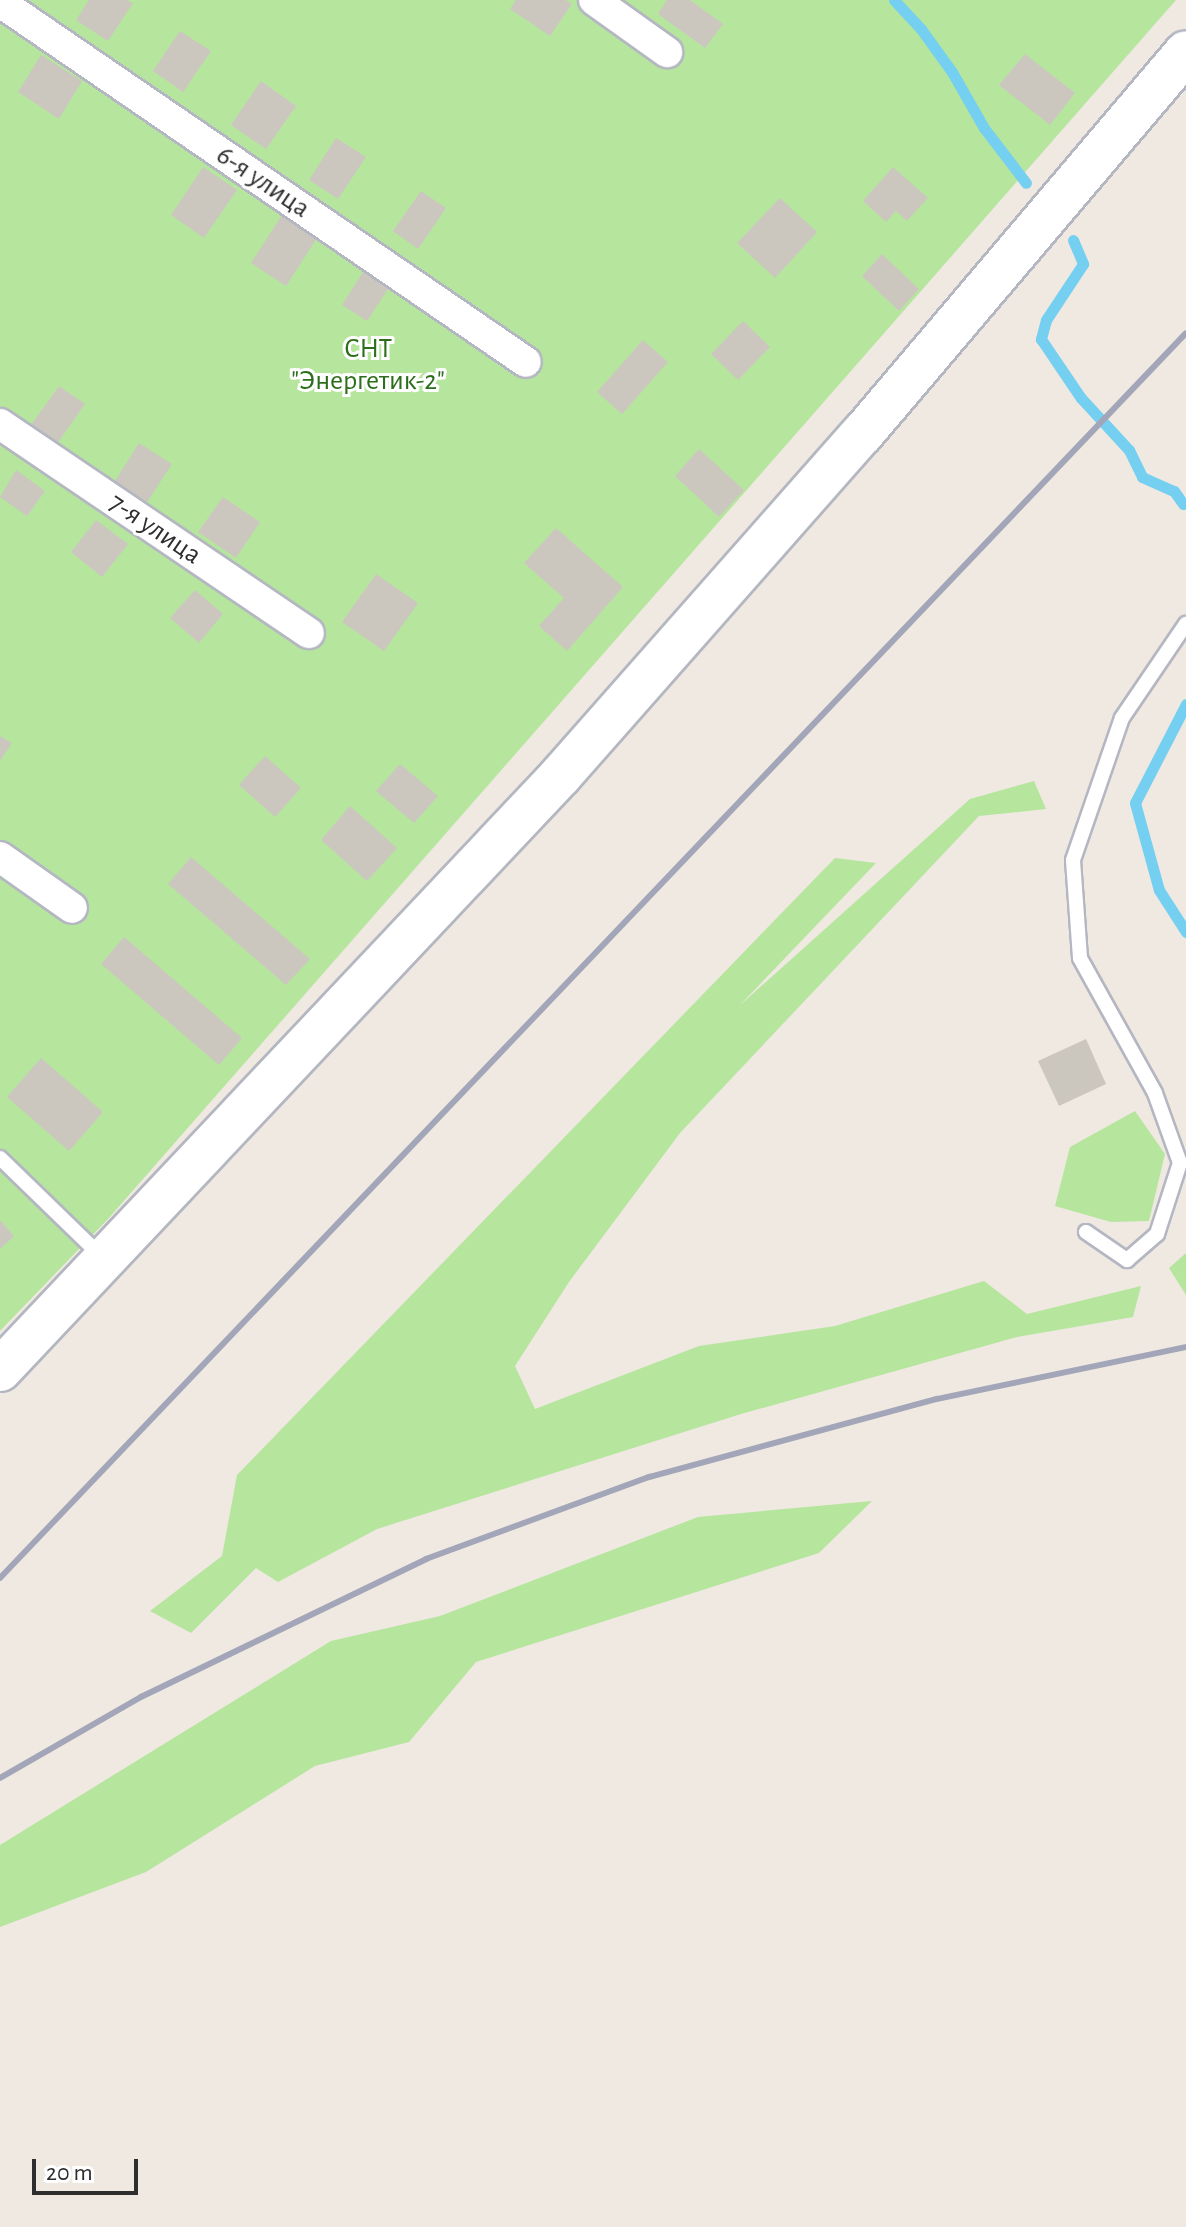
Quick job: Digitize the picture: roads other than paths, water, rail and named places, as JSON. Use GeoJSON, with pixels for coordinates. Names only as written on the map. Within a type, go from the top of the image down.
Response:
{"type":"FeatureCollection","features":[{"type":"Feature","properties":{"kind":"street"},"geometry":{"type":"LineString","coordinates":[[594,0],[667,52]]}},
{"type":"Feature","properties":{"kind":"street","name":"6-я улица"},"geometry":{"type":"LineString","coordinates":[[0,2],[526,362]]}},
{"type":"Feature","properties":{"kind":"street"},"geometry":{"type":"LineString","coordinates":[[0,1370],[561,775],[863,433],[1186,52]]}},
{"type":"Feature","properties":{"kind":"street","name":"7-я улица"},"geometry":{"type":"LineString","coordinates":[[0,424],[309,633]]}},
{"type":"Feature","properties":{"kind":"street"},"geometry":{"type":"LineString","coordinates":[[0,857],[72,908]]}},
{"type":"Feature","properties":{"kind":"lane"},"geometry":{"type":"LineString","coordinates":[[1086,1232],[1127,1260],[1157,1234],[1180,1163],[1155,1093],[1080,958],[1073,860],[1122,718],[1186,624]]}},
{"type":"Feature","properties":{"kind":"lane"},"geometry":{"type":"LineString","coordinates":[[0,1158],[105,1260]]}},
{"type":"Feature","properties":{"kind":"waterway"},"geometry":{"type":"LineString","coordinates":[[894,0],[921,29],[952,72],[984,128],[1026,183]]}},
{"type":"Feature","properties":{"kind":"waterway"},"geometry":{"type":"LineString","coordinates":[[1073,240],[1083,264],[1046,320],[1041,339],[1081,398],[1129,450],[1142,477],[1174,491],[1183,504]]}},
{"type":"Feature","properties":{"kind":"waterway"},"geometry":{"type":"LineString","coordinates":[[1186,704],[1135,803],[1159,890],[1186,932]]}},
{"type":"Feature","properties":{"kind":"railway"},"geometry":{"type":"LineString","coordinates":[[0,1578],[1186,333]]}},
{"type":"Feature","properties":{"kind":"railway"},"geometry":{"type":"LineString","coordinates":[[0,1778],[141,1697],[426,1559],[649,1477],[937,1399],[1186,1347]]}},
{"type":"Feature","properties":{"kind":"park label","name":"СHТ \"Энергетик-2\""},"geometry":{"type":"Point","coordinates":[368,365]}}]}
